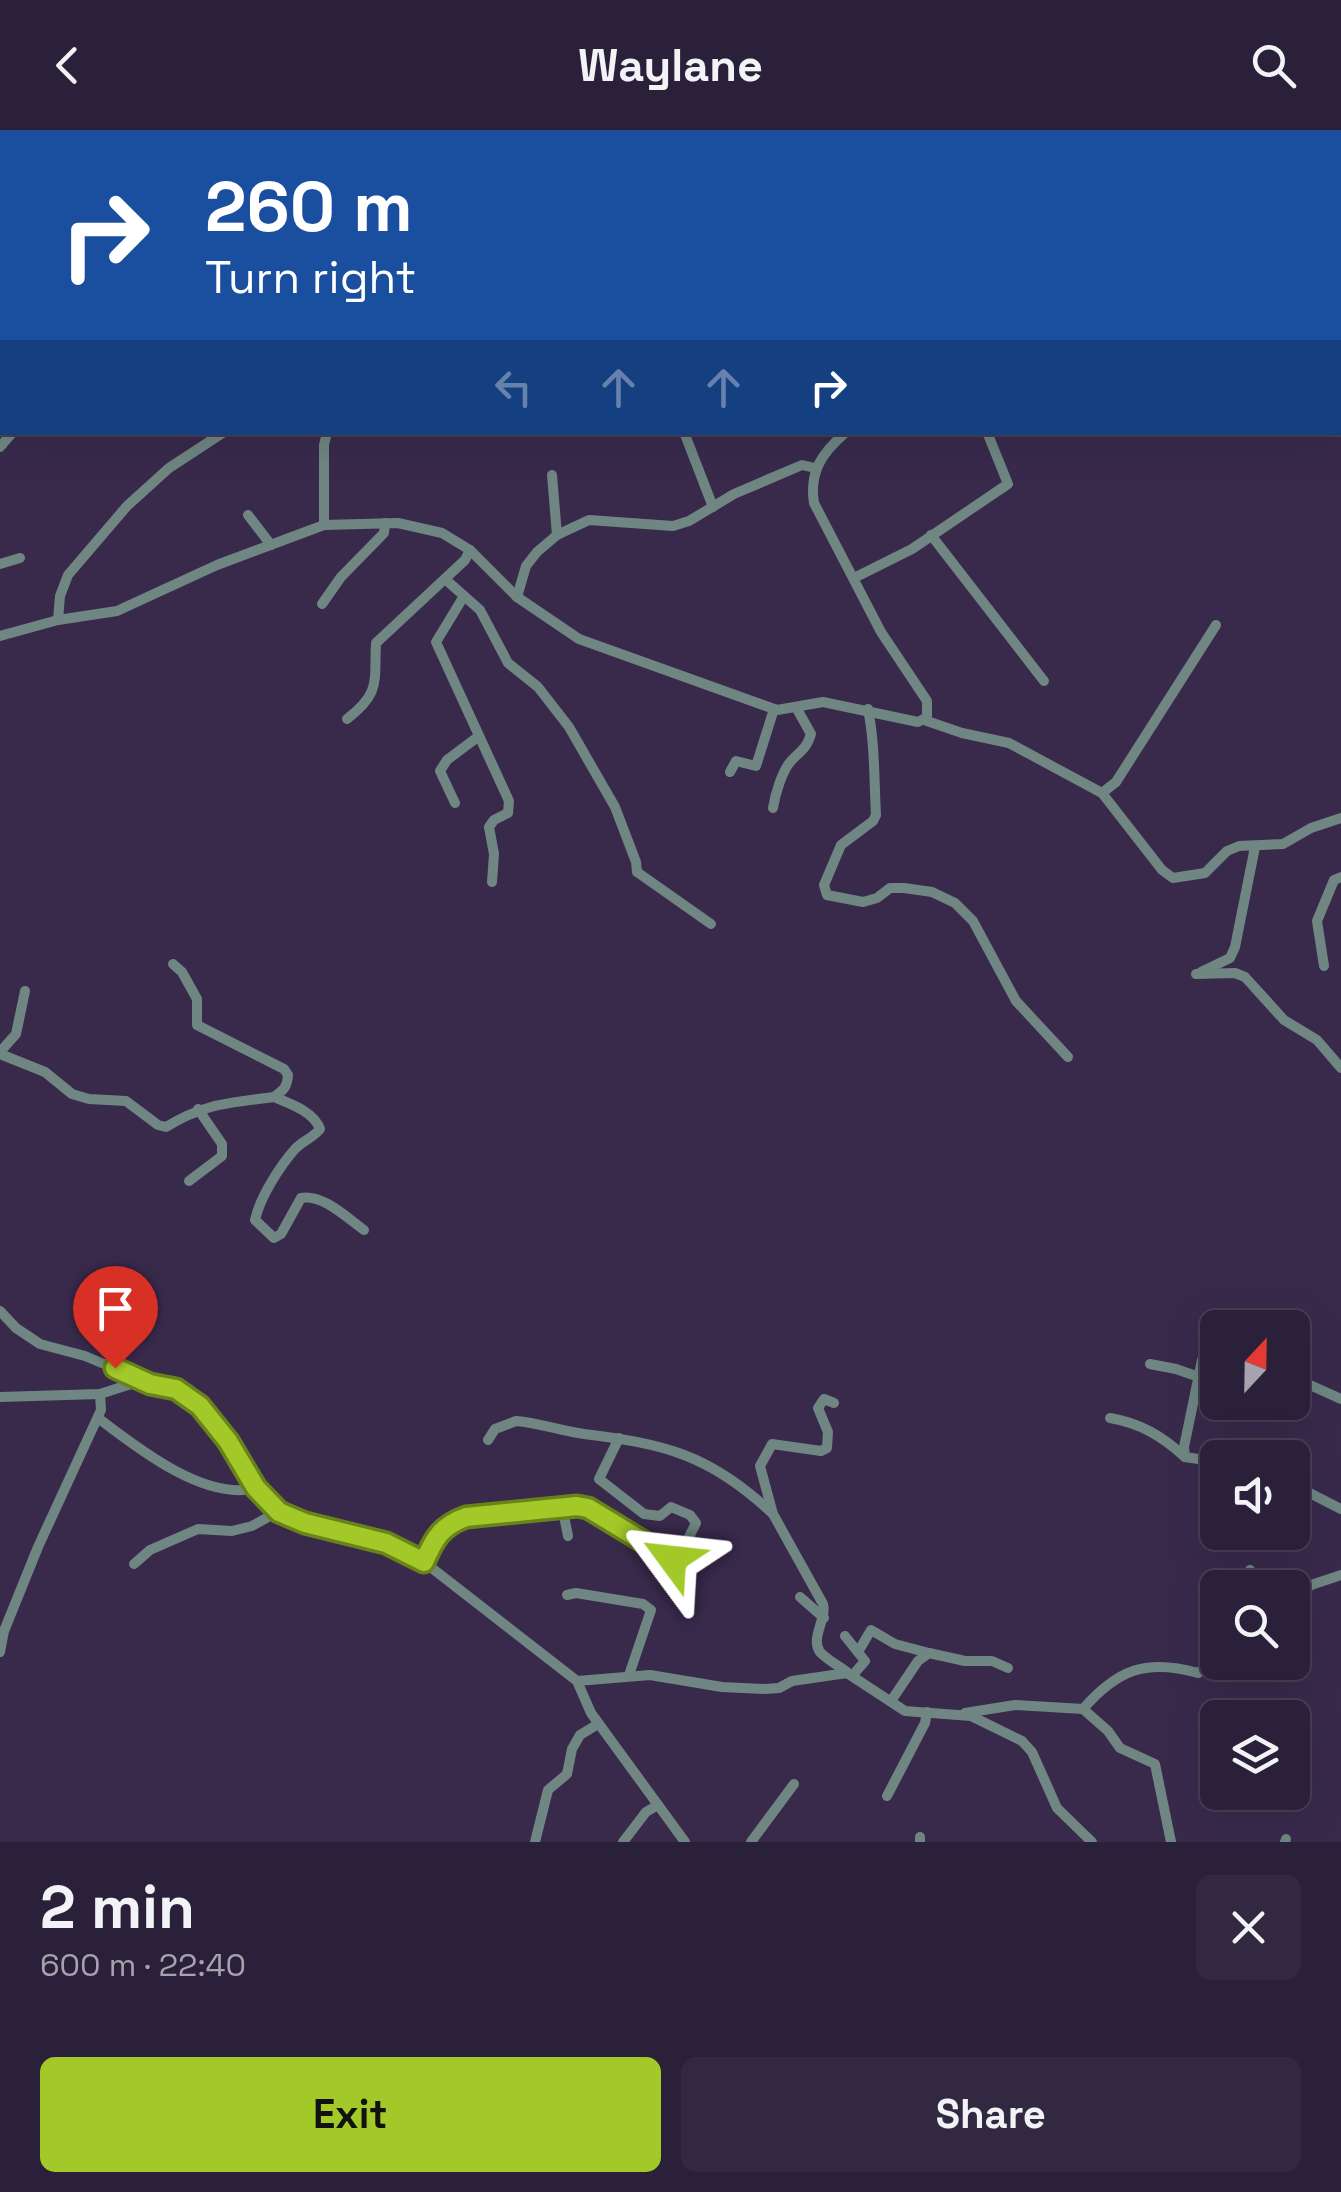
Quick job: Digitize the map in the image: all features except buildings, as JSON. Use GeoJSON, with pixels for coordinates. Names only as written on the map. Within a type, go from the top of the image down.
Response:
{"type":"FeatureCollection","features":[{"type":"Feature","properties":{"kind":"street"},"geometry":{"type":"LineString","coordinates":[[58,620],[60,596],[68,575],[127,506],[169,468],[219,435]]}},
{"type":"Feature","properties":{"kind":"street"},"geometry":{"type":"LineString","coordinates":[[324,526],[326,435]]}},
{"type":"Feature","properties":{"kind":"street"},"geometry":{"type":"LineString","coordinates":[[685,435],[713,507]]}},
{"type":"Feature","properties":{"kind":"street"},"geometry":{"type":"LineString","coordinates":[[843,435],[815,468],[814,503],[881,632],[926,702],[929,711],[924,720]]}},
{"type":"Feature","properties":{"kind":"street"},"geometry":{"type":"LineString","coordinates":[[854,578],[932,536],[1008,484],[988,435]]}},
{"type":"Feature","properties":{"kind":"street"},"geometry":{"type":"LineString","coordinates":[[518,596],[526,566],[557,535],[589,520],[673,526],[689,522],[734,494],[802,465],[815,468]]}},
{"type":"Feature","properties":{"kind":"street"},"geometry":{"type":"LineString","coordinates":[[552,475],[557,535]]}},
{"type":"Feature","properties":{"kind":"street"},"geometry":{"type":"LineString","coordinates":[[248,515],[272,545]]}},
{"type":"Feature","properties":{"kind":"street"},"geometry":{"type":"LineString","coordinates":[[0,636],[58,620],[118,611],[217,565],[324,526],[385,523],[442,534],[470,550],[518,596],[578,640],[774,710],[824,702],[868,709],[911,722],[924,720],[962,734],[1009,743],[1102,792],[1162,870],[1173,878],[1205,873],[1227,850],[1283,844],[1311,828],[1341,818]]}},
{"type":"Feature","properties":{"kind":"street"},"geometry":{"type":"LineString","coordinates":[[322,604],[340,577],[384,533],[385,523]]}},
{"type":"Feature","properties":{"kind":"street"},"geometry":{"type":"LineString","coordinates":[[932,536],[1044,681]]}},
{"type":"Feature","properties":{"kind":"street"},"geometry":{"type":"LineString","coordinates":[[347,719],[368,703],[374,688],[376,643],[465,560],[470,550]]}},
{"type":"Feature","properties":{"kind":"street"},"geometry":{"type":"LineString","coordinates":[[0,564],[20,558]]}},
{"type":"Feature","properties":{"kind":"street"},"geometry":{"type":"LineString","coordinates":[[445,579],[480,610],[508,663],[538,687],[569,727],[615,807],[637,872],[710,924]]}},
{"type":"Feature","properties":{"kind":"street"},"geometry":{"type":"LineString","coordinates":[[464,596],[436,642],[510,808],[489,827],[494,854],[492,882]]}},
{"type":"Feature","properties":{"kind":"street"},"geometry":{"type":"LineString","coordinates":[[1102,792],[1116,782],[1216,626]]}},
{"type":"Feature","properties":{"kind":"street"},"geometry":{"type":"LineString","coordinates":[[773,808],[776,788],[791,761],[804,753],[811,734],[797,709]]}},
{"type":"Feature","properties":{"kind":"street"},"geometry":{"type":"LineString","coordinates":[[868,709],[876,746],[876,814],[873,821],[840,844],[824,885],[827,896],[863,902],[890,888],[904,888],[932,892],[955,903],[973,922],[1016,1002],[1068,1056]]}},
{"type":"Feature","properties":{"kind":"street"},"geometry":{"type":"LineString","coordinates":[[730,772],[736,761],[756,766],[774,710]]}},
{"type":"Feature","properties":{"kind":"street"},"geometry":{"type":"LineString","coordinates":[[456,803],[440,770],[479,736]]}},
{"type":"Feature","properties":{"kind":"street"},"geometry":{"type":"LineString","coordinates":[[1255,847],[1235,948],[1230,958],[1196,974],[1235,973],[1245,977],[1284,1020],[1317,1040],[1341,1068]]}},
{"type":"Feature","properties":{"kind":"street"},"geometry":{"type":"LineString","coordinates":[[1324,966],[1317,921],[1334,880],[1341,877]]}},
{"type":"Feature","properties":{"kind":"street"},"geometry":{"type":"LineString","coordinates":[[26,991],[16,1034],[0,1053],[46,1072],[72,1094],[89,1100],[126,1102],[158,1125],[166,1126],[198,1110],[274,1097],[288,1084],[284,1069],[197,1025],[197,999],[173,964]]}},
{"type":"Feature","properties":{"kind":"street"},"geometry":{"type":"LineString","coordinates":[[274,1097],[308,1114],[320,1129],[298,1146],[278,1174],[255,1220],[274,1238],[282,1234],[294,1208],[307,1196],[318,1198],[364,1230]]}},
{"type":"Feature","properties":{"kind":"street"},"geometry":{"type":"LineString","coordinates":[[189,1181],[222,1156],[222,1144],[198,1110]]}},
{"type":"Feature","properties":{"kind":"street"},"geometry":{"type":"LineString","coordinates":[[0,1311],[40,1344],[115,1368],[150,1384]]}},
{"type":"Feature","properties":{"kind":"street"},"geometry":{"type":"LineString","coordinates":[[1150,1364],[1198,1377]]}},
{"type":"Feature","properties":{"kind":"street"},"geometry":{"type":"LineString","coordinates":[[0,1652],[4,1631],[38,1547],[98,1418],[104,1393],[118,1376],[115,1368]]}},
{"type":"Feature","properties":{"kind":"street"},"geometry":{"type":"LineString","coordinates":[[1184,1456],[1200,1368]]}},
{"type":"Feature","properties":{"kind":"street"},"geometry":{"type":"LineString","coordinates":[[0,1397],[104,1393],[131,1384],[176,1389],[200,1406],[228,1441],[256,1488],[279,1512],[305,1523],[386,1543],[424,1562],[577,1681],[598,1724],[686,1842]]}},
{"type":"Feature","properties":{"kind":"street"},"geometry":{"type":"LineString","coordinates":[[1310,1385],[1341,1398]]}},
{"type":"Feature","properties":{"kind":"street"},"geometry":{"type":"LineString","coordinates":[[834,1402],[824,1399],[818,1408],[828,1432],[827,1448],[821,1451],[769,1445],[760,1466],[773,1514],[823,1604],[824,1618],[816,1642],[820,1652],[904,1711],[971,1716],[1022,1741],[1032,1752],[1057,1808],[1092,1842]]}},
{"type":"Feature","properties":{"kind":"street"},"geometry":{"type":"LineString","coordinates":[[98,1418],[156,1460],[198,1482],[256,1488]]}},
{"type":"Feature","properties":{"kind":"street"},"geometry":{"type":"LineString","coordinates":[[1110,1418],[1133,1422],[1166,1439],[1184,1456],[1200,1459]]}},
{"type":"Feature","properties":{"kind":"street"},"geometry":{"type":"LineString","coordinates":[[488,1440],[495,1429],[516,1421],[664,1446],[707,1463],[750,1492],[773,1514]]}},
{"type":"Feature","properties":{"kind":"street"},"geometry":{"type":"LineString","coordinates":[[424,1562],[437,1534],[450,1523],[466,1517],[562,1506],[588,1508],[672,1559],[683,1549],[696,1523],[690,1515],[671,1507],[660,1516],[644,1514],[600,1479],[619,1438]]}},
{"type":"Feature","properties":{"kind":"street"},"geometry":{"type":"LineString","coordinates":[[1310,1493],[1341,1509]]}},
{"type":"Feature","properties":{"kind":"street"},"geometry":{"type":"LineString","coordinates":[[562,1506],[568,1536]]}},
{"type":"Feature","properties":{"kind":"street"},"geometry":{"type":"LineString","coordinates":[[134,1564],[150,1550],[198,1529],[232,1531],[279,1512]]}},
{"type":"Feature","properties":{"kind":"street"},"geometry":{"type":"LineString","coordinates":[[1310,1586],[1341,1575]]}},
{"type":"Feature","properties":{"kind":"street"},"geometry":{"type":"LineString","coordinates":[[567,1595],[576,1593],[642,1604],[652,1610],[629,1675]]}},
{"type":"Feature","properties":{"kind":"street"},"geometry":{"type":"LineString","coordinates":[[800,1598],[824,1618]]}},
{"type":"Feature","properties":{"kind":"street"},"geometry":{"type":"LineString","coordinates":[[858,1652],[870,1630],[895,1644],[965,1661],[992,1661],[1008,1668]]}},
{"type":"Feature","properties":{"kind":"street"},"geometry":{"type":"LineString","coordinates":[[577,1681],[629,1675],[669,1676],[722,1687],[780,1688],[792,1681],[850,1674],[865,1661],[844,1636]]}},
{"type":"Feature","properties":{"kind":"street"},"geometry":{"type":"LineString","coordinates":[[891,1702],[918,1661],[929,1653]]}},
{"type":"Feature","properties":{"kind":"street"},"geometry":{"type":"LineString","coordinates":[[1082,1709],[1116,1676],[1152,1666],[1200,1671]]}},
{"type":"Feature","properties":{"kind":"street"},"geometry":{"type":"LineString","coordinates":[[954,1714],[1016,1705],[1082,1709],[1108,1731],[1120,1748],[1155,1764],[1171,1842]]}},
{"type":"Feature","properties":{"kind":"street"},"geometry":{"type":"LineString","coordinates":[[887,1796],[925,1724],[927,1712]]}},
{"type":"Feature","properties":{"kind":"street"},"geometry":{"type":"LineString","coordinates":[[535,1842],[548,1790],[567,1774],[580,1735],[598,1724]]}},
{"type":"Feature","properties":{"kind":"street"},"geometry":{"type":"LineString","coordinates":[[751,1842],[794,1784]]}},
{"type":"Feature","properties":{"kind":"street"},"geometry":{"type":"LineString","coordinates":[[624,1842],[646,1812],[658,1805]]}},
{"type":"Feature","properties":{"kind":"route"},"geometry":{"type":"LineString","coordinates":[[115,1368],[150,1384],[176,1389],[200,1406],[228,1441],[256,1488],[290,1518],[365,1536],[424,1562],[437,1534],[466,1517],[577,1506],[588,1508],[672,1559]]}}]}
